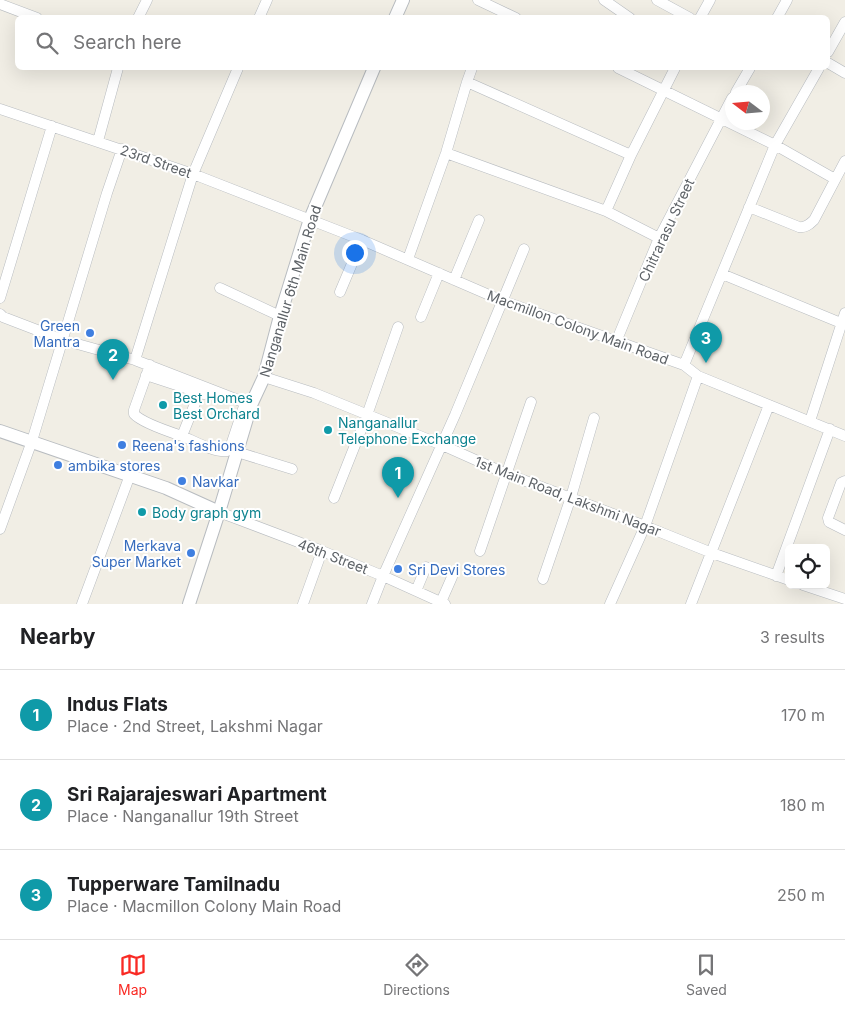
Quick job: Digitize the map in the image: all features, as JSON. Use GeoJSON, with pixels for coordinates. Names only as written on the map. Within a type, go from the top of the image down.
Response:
{"type":"FeatureCollection","features":[{"type":"Feature","properties":{"kind":"street"},"geometry":{"type":"LineString","coordinates":[[140,15],[147,0]]}},
{"type":"Feature","properties":{"kind":"street"},"geometry":{"type":"LineString","coordinates":[[260,15],[267,0]]}},
{"type":"Feature","properties":{"kind":"street"},"geometry":{"type":"LineString","coordinates":[[396,15],[403,0]]}},
{"type":"Feature","properties":{"kind":"street"},"geometry":{"type":"LineString","coordinates":[[478,0],[510,15]]}},
{"type":"Feature","properties":{"kind":"street"},"geometry":{"type":"LineString","coordinates":[[604,0],[626,15]]}},
{"type":"Feature","properties":{"kind":"street"},"geometry":{"type":"LineString","coordinates":[[657,0],[684,15]]}},
{"type":"Feature","properties":{"kind":"street"},"geometry":{"type":"LineString","coordinates":[[702,15],[710,0]]}},
{"type":"Feature","properties":{"kind":"street"},"geometry":{"type":"LineString","coordinates":[[779,15],[787,0]]}},
{"type":"Feature","properties":{"kind":"street"},"geometry":{"type":"LineString","coordinates":[[0,4],[29,15]]}},
{"type":"Feature","properties":{"kind":"street"},"geometry":{"type":"LineString","coordinates":[[491,15],[494,7]]}},
{"type":"Feature","properties":{"kind":"street"},"geometry":{"type":"LineString","coordinates":[[830,48],[845,22]]}},
{"type":"Feature","properties":{"kind":"street"},"geometry":{"type":"LineString","coordinates":[[830,64],[845,73]]}},
{"type":"Feature","properties":{"kind":"street"},"geometry":{"type":"LineString","coordinates":[[98,141],[117,70]]}},
{"type":"Feature","properties":{"kind":"street"},"geometry":{"type":"LineString","coordinates":[[135,360],[193,174],[237,70]]}},
{"type":"Feature","properties":{"kind":"street","name":"Nanganallur 6th Main Road"},"geometry":{"type":"LineString","coordinates":[[189,604],[219,512],[248,408],[264,377],[280,316],[310,219],[373,70]]}},
{"type":"Feature","properties":{"kind":"street"},"geometry":{"type":"LineString","coordinates":[[408,259],[446,153],[471,70]]}},
{"type":"Feature","properties":{"kind":"street"},"geometry":{"type":"LineString","coordinates":[[622,70],[775,145],[835,178]]}},
{"type":"Feature","properties":{"kind":"street"},"geometry":{"type":"LineString","coordinates":[[606,211],[631,154],[674,70]]}},
{"type":"Feature","properties":{"kind":"street"},"geometry":{"type":"LineString","coordinates":[[740,85],[749,70]]}},
{"type":"Feature","properties":{"kind":"street"},"geometry":{"type":"LineString","coordinates":[[684,366],[775,145],[818,70]]}},
{"type":"Feature","properties":{"kind":"street"},"geometry":{"type":"LineString","coordinates":[[466,82],[631,154]]}},
{"type":"Feature","properties":{"kind":"street","name":"23rd Street"},"geometry":{"type":"LineString","coordinates":[[0,109],[193,174],[310,219]]}},
{"type":"Feature","properties":{"kind":"street","name":"Chitrarasu Street"},"geometry":{"type":"LineString","coordinates":[[616,342],[659,238],[725,111]]}},
{"type":"Feature","properties":{"kind":"street"},"geometry":{"type":"LineString","coordinates":[[0,298],[52,126]]}},
{"type":"Feature","properties":{"kind":"street"},"geometry":{"type":"LineString","coordinates":[[0,529],[32,441],[122,149]]}},
{"type":"Feature","properties":{"kind":"street"},"geometry":{"type":"LineString","coordinates":[[446,153],[606,211],[659,238]]}},
{"type":"Feature","properties":{"kind":"street"},"geometry":{"type":"LineString","coordinates":[[749,207],[798,226],[806,227],[814,220],[845,161]]}},
{"type":"Feature","properties":{"kind":"street","name":"Macmillon Colony Main Road"},"geometry":{"type":"LineString","coordinates":[[310,219],[408,259],[502,301],[684,366],[698,376],[845,436]]}},
{"type":"Feature","properties":{"kind":"street"},"geometry":{"type":"LineString","coordinates":[[454,280],[479,220]]}},
{"type":"Feature","properties":{"kind":"street"},"geometry":{"type":"LineString","coordinates":[[340,292],[362,240]]}},
{"type":"Feature","properties":{"kind":"street"},"geometry":{"type":"LineString","coordinates":[[372,604],[442,445],[524,250]]}},
{"type":"Feature","properties":{"kind":"street"},"geometry":{"type":"LineString","coordinates":[[421,317],[439,273]]}},
{"type":"Feature","properties":{"kind":"street"},"geometry":{"type":"LineString","coordinates":[[722,274],[843,318],[810,421]]}},
{"type":"Feature","properties":{"kind":"street"},"geometry":{"type":"LineString","coordinates":[[220,288],[280,316]]}},
{"type":"Feature","properties":{"kind":"street"},"geometry":{"type":"LineString","coordinates":[[0,314],[2,317],[63,340],[135,360],[148,370],[248,408],[230,448],[224,452],[216,450],[138,418],[134,414],[134,410],[148,370]]}},
{"type":"Feature","properties":{"kind":"street"},"geometry":{"type":"LineString","coordinates":[[334,498],[367,415],[398,327]]}},
{"type":"Feature","properties":{"kind":"street"},"geometry":{"type":"LineString","coordinates":[[610,604],[645,526],[698,376]]}},
{"type":"Feature","properties":{"kind":"street","name":"1st Main Road, Lakshmi Nagar"},"geometry":{"type":"LineString","coordinates":[[264,377],[314,393],[442,445],[507,474],[571,497],[712,553],[785,579]]}},
{"type":"Feature","properties":{"kind":"street"},"geometry":{"type":"LineString","coordinates":[[182,436],[201,389]]}},
{"type":"Feature","properties":{"kind":"street"},"geometry":{"type":"LineString","coordinates":[[480,551],[531,402]]}},
{"type":"Feature","properties":{"kind":"street"},"geometry":{"type":"LineString","coordinates":[[691,604],[769,406]]}},
{"type":"Feature","properties":{"kind":"street"},"geometry":{"type":"LineString","coordinates":[[543,579],[571,497],[594,418]]}},
{"type":"Feature","properties":{"kind":"street"},"geometry":{"type":"LineString","coordinates":[[776,576],[830,429]]}},
{"type":"Feature","properties":{"kind":"street"},"geometry":{"type":"LineString","coordinates":[[0,431],[166,488],[219,512]]}},
{"type":"Feature","properties":{"kind":"street"},"geometry":{"type":"LineString","coordinates":[[237,452],[292,469]]}},
{"type":"Feature","properties":{"kind":"street"},"geometry":{"type":"LineString","coordinates":[[82,604],[130,475]]}},
{"type":"Feature","properties":{"kind":"street"},"geometry":{"type":"LineString","coordinates":[[845,481],[841,483],[828,518],[829,522],[845,530]]}},
{"type":"Feature","properties":{"kind":"street","name":"46th Street"},"geometry":{"type":"LineString","coordinates":[[219,512],[322,551],[443,603]]}},
{"type":"Feature","properties":{"kind":"street"},"geometry":{"type":"LineString","coordinates":[[303,604],[322,551]]}},
{"type":"Feature","properties":{"kind":"street"},"geometry":{"type":"LineString","coordinates":[[416,591],[426,566]]}},
{"type":"Feature","properties":{"kind":"street"},"geometry":{"type":"LineString","coordinates":[[443,603],[452,577]]}},
{"type":"Feature","properties":{"kind":"street"},"geometry":{"type":"LineString","coordinates":[[815,589],[845,599]]}},
{"type":"Feature","properties":{"kind":"place","name":"Green Mantra"},"geometry":{"type":"Point","coordinates":[90,333]}},
{"type":"Feature","properties":{"kind":"place","name":"Tupperware Tamilnadu"},"geometry":{"type":"Point","coordinates":[706,363]}},
{"type":"Feature","properties":{"kind":"place","name":"Sri Rajarajeswari Apartment"},"geometry":{"type":"Point","coordinates":[113,380]}},
{"type":"Feature","properties":{"kind":"place","name":"Best Homes Best Orchard"},"geometry":{"type":"Point","coordinates":[163,405]}},
{"type":"Feature","properties":{"kind":"place","name":"Nanganallur Telephone Exchange"},"geometry":{"type":"Point","coordinates":[328,430]}},
{"type":"Feature","properties":{"kind":"place","name":"Reena's fashions"},"geometry":{"type":"Point","coordinates":[122,445]}},
{"type":"Feature","properties":{"kind":"place","name":"ambika stores"},"geometry":{"type":"Point","coordinates":[58,465]}},
{"type":"Feature","properties":{"kind":"place","name":"Navkar"},"geometry":{"type":"Point","coordinates":[182,481]}},
{"type":"Feature","properties":{"kind":"place","name":"Indus Flats"},"geometry":{"type":"Point","coordinates":[398,498]}},
{"type":"Feature","properties":{"kind":"place","name":"Body graph gym"},"geometry":{"type":"Point","coordinates":[142,512]}},
{"type":"Feature","properties":{"kind":"place","name":"Merkava Super Market"},"geometry":{"type":"Point","coordinates":[191,553]}},
{"type":"Feature","properties":{"kind":"place","name":"Sri Devi Stores"},"geometry":{"type":"Point","coordinates":[398,569]}}]}
